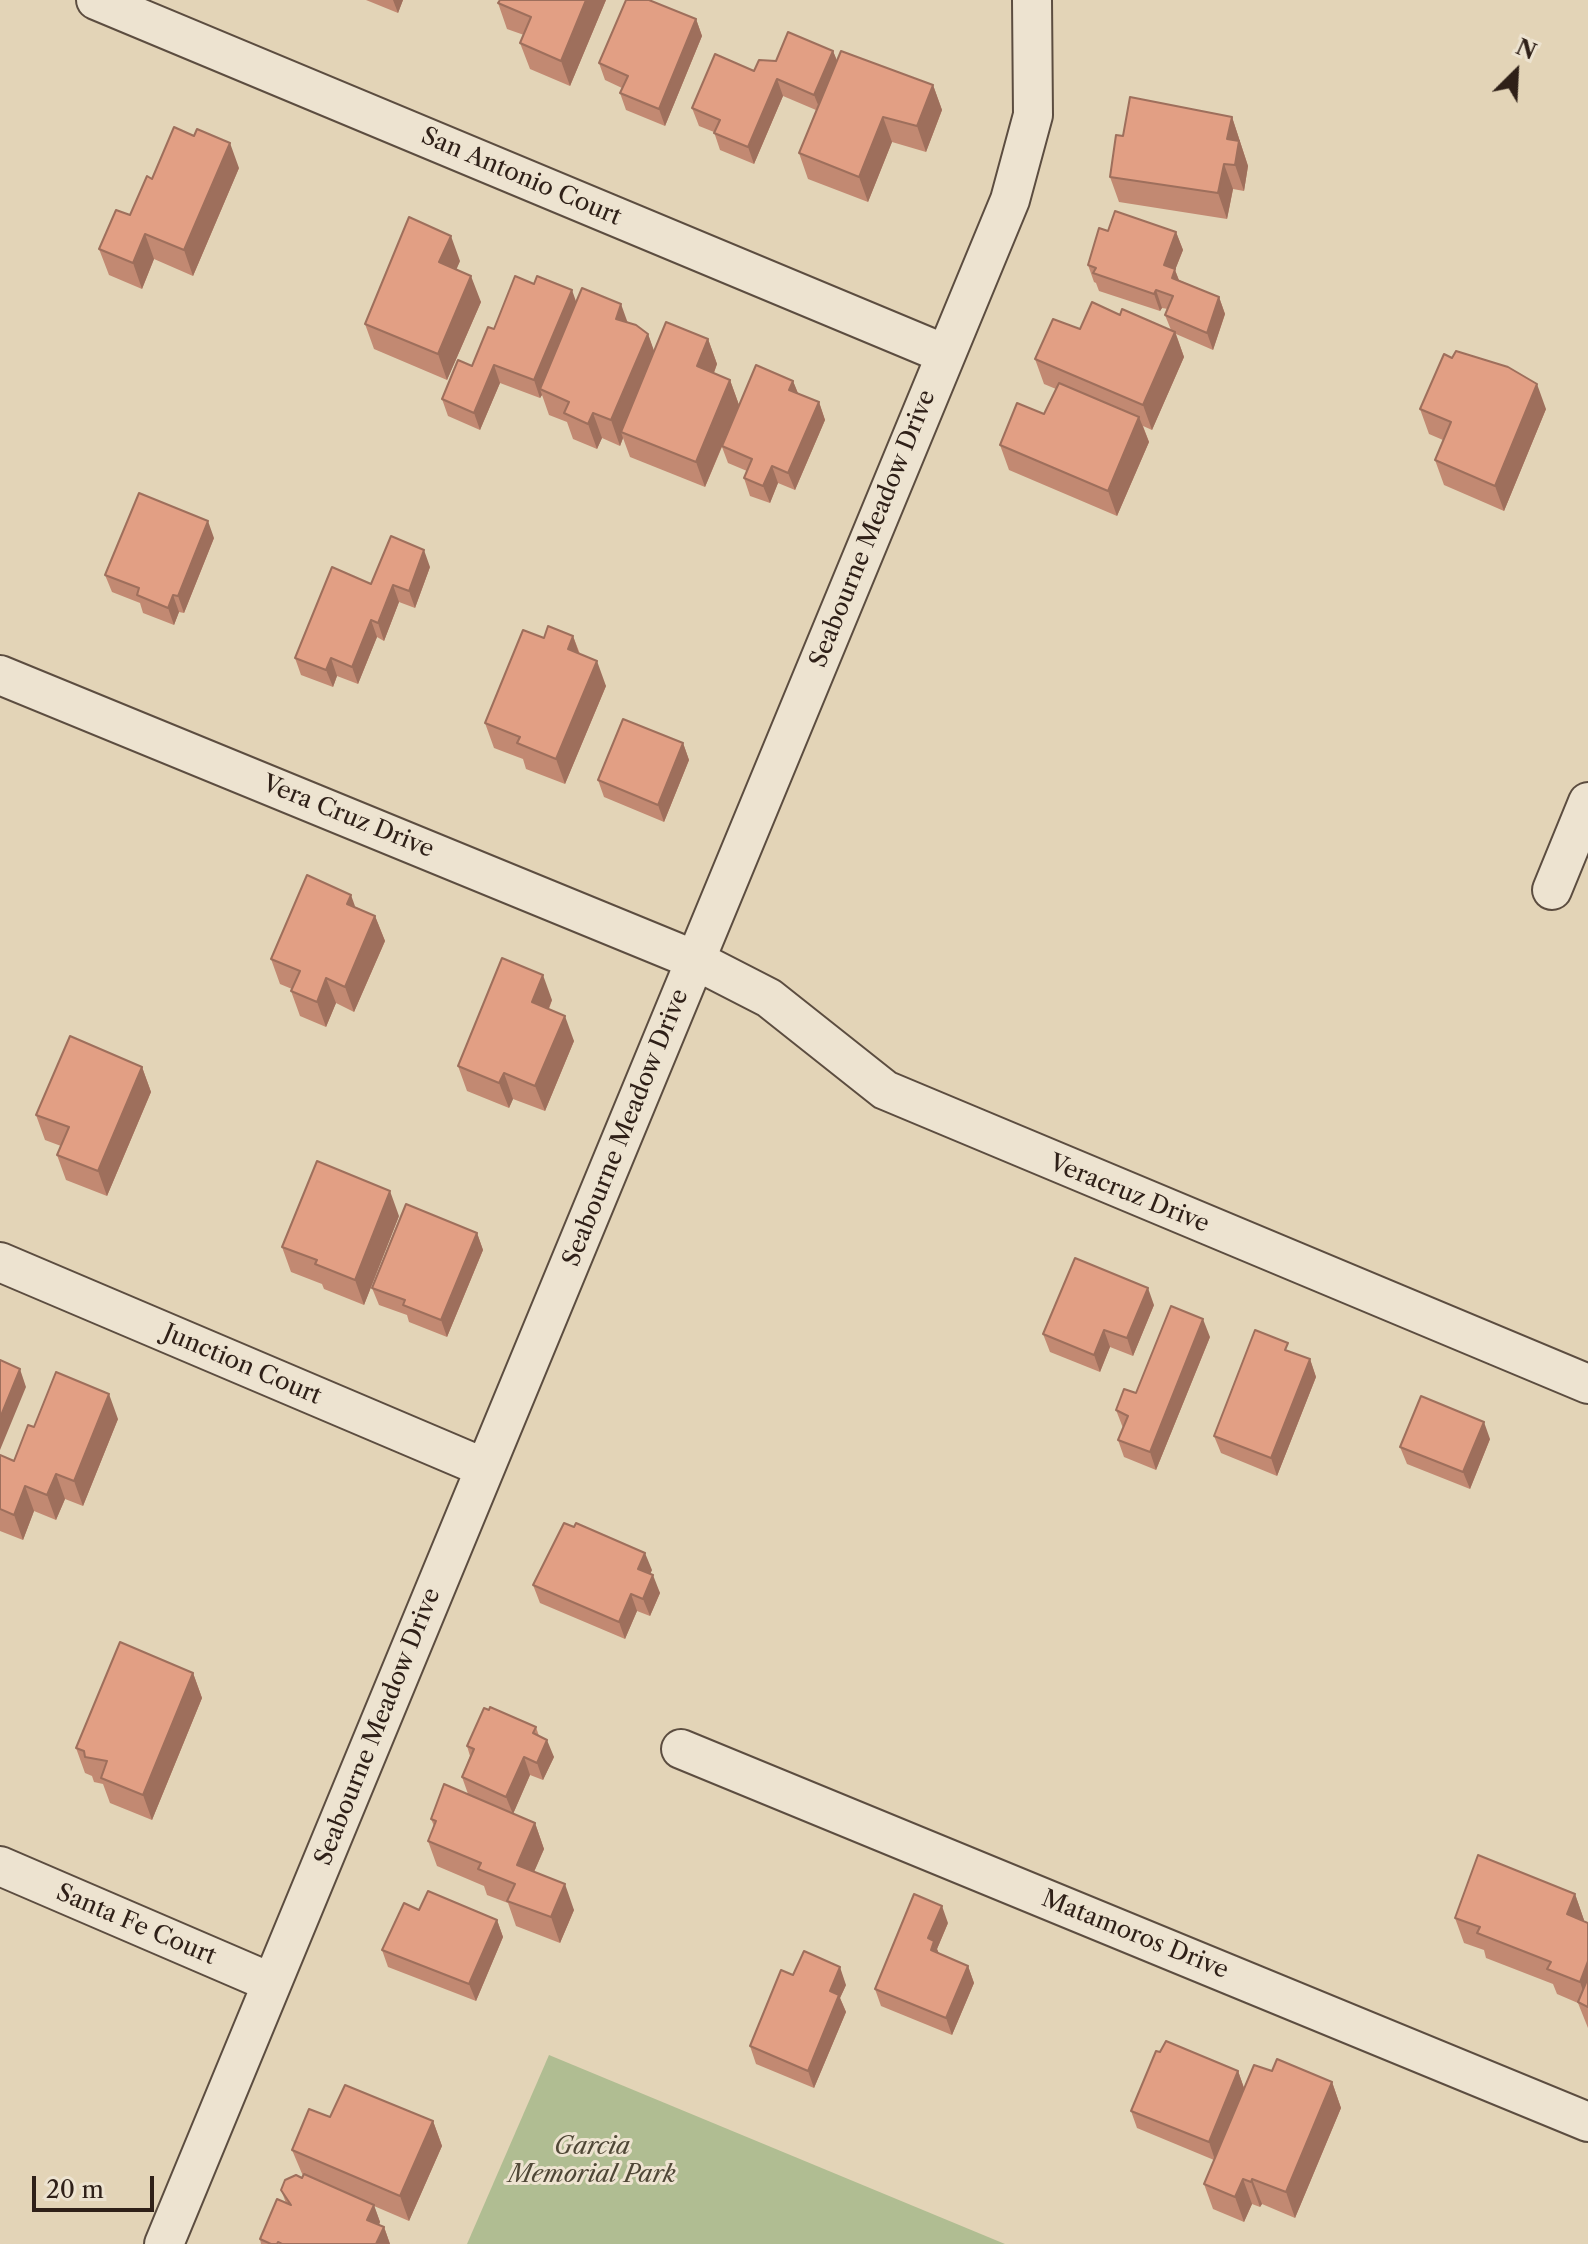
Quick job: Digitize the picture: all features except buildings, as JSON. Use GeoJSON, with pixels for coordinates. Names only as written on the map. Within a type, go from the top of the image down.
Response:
{"type":"FeatureCollection","features":[{"type":"Feature","properties":{"kind":"street","name":"San Antonio Court"},"geometry":{"type":"LineString","coordinates":[[96,0],[945,354]]}},
{"type":"Feature","properties":{"kind":"street","name":"Seabourne Meadow Drive"},"geometry":{"type":"LineString","coordinates":[[164,2244],[1010,200],[1033,115],[1032,0]]}},
{"type":"Feature","properties":{"kind":"street","name":"Vera Cruz Drive"},"geometry":{"type":"LineString","coordinates":[[0,675],[695,960]]}},
{"type":"Feature","properties":{"kind":"street"},"geometry":{"type":"LineString","coordinates":[[1552,890],[1588,802]]}},
{"type":"Feature","properties":{"kind":"street","name":"Veracruz Drive"},"geometry":{"type":"LineString","coordinates":[[695,960],[769,998],[885,1090],[1588,1384]]}},
{"type":"Feature","properties":{"kind":"street","name":"Junction Court"},"geometry":{"type":"LineString","coordinates":[[0,1262],[485,1468]]}},
{"type":"Feature","properties":{"kind":"street","name":"Matamoros Drive"},"geometry":{"type":"LineString","coordinates":[[681,1749],[1588,2122]]}},
{"type":"Feature","properties":{"kind":"street","name":"Santa Fe Court"},"geometry":{"type":"LineString","coordinates":[[0,1866],[272,1983]]}},
{"type":"Feature","properties":{"kind":"green space","name":"Garcia Memorial Park"},"geometry":{"type":"Polygon","coordinates":[[[549,2055],[1005,2244],[467,2244],[549,2055]]]}}]}
